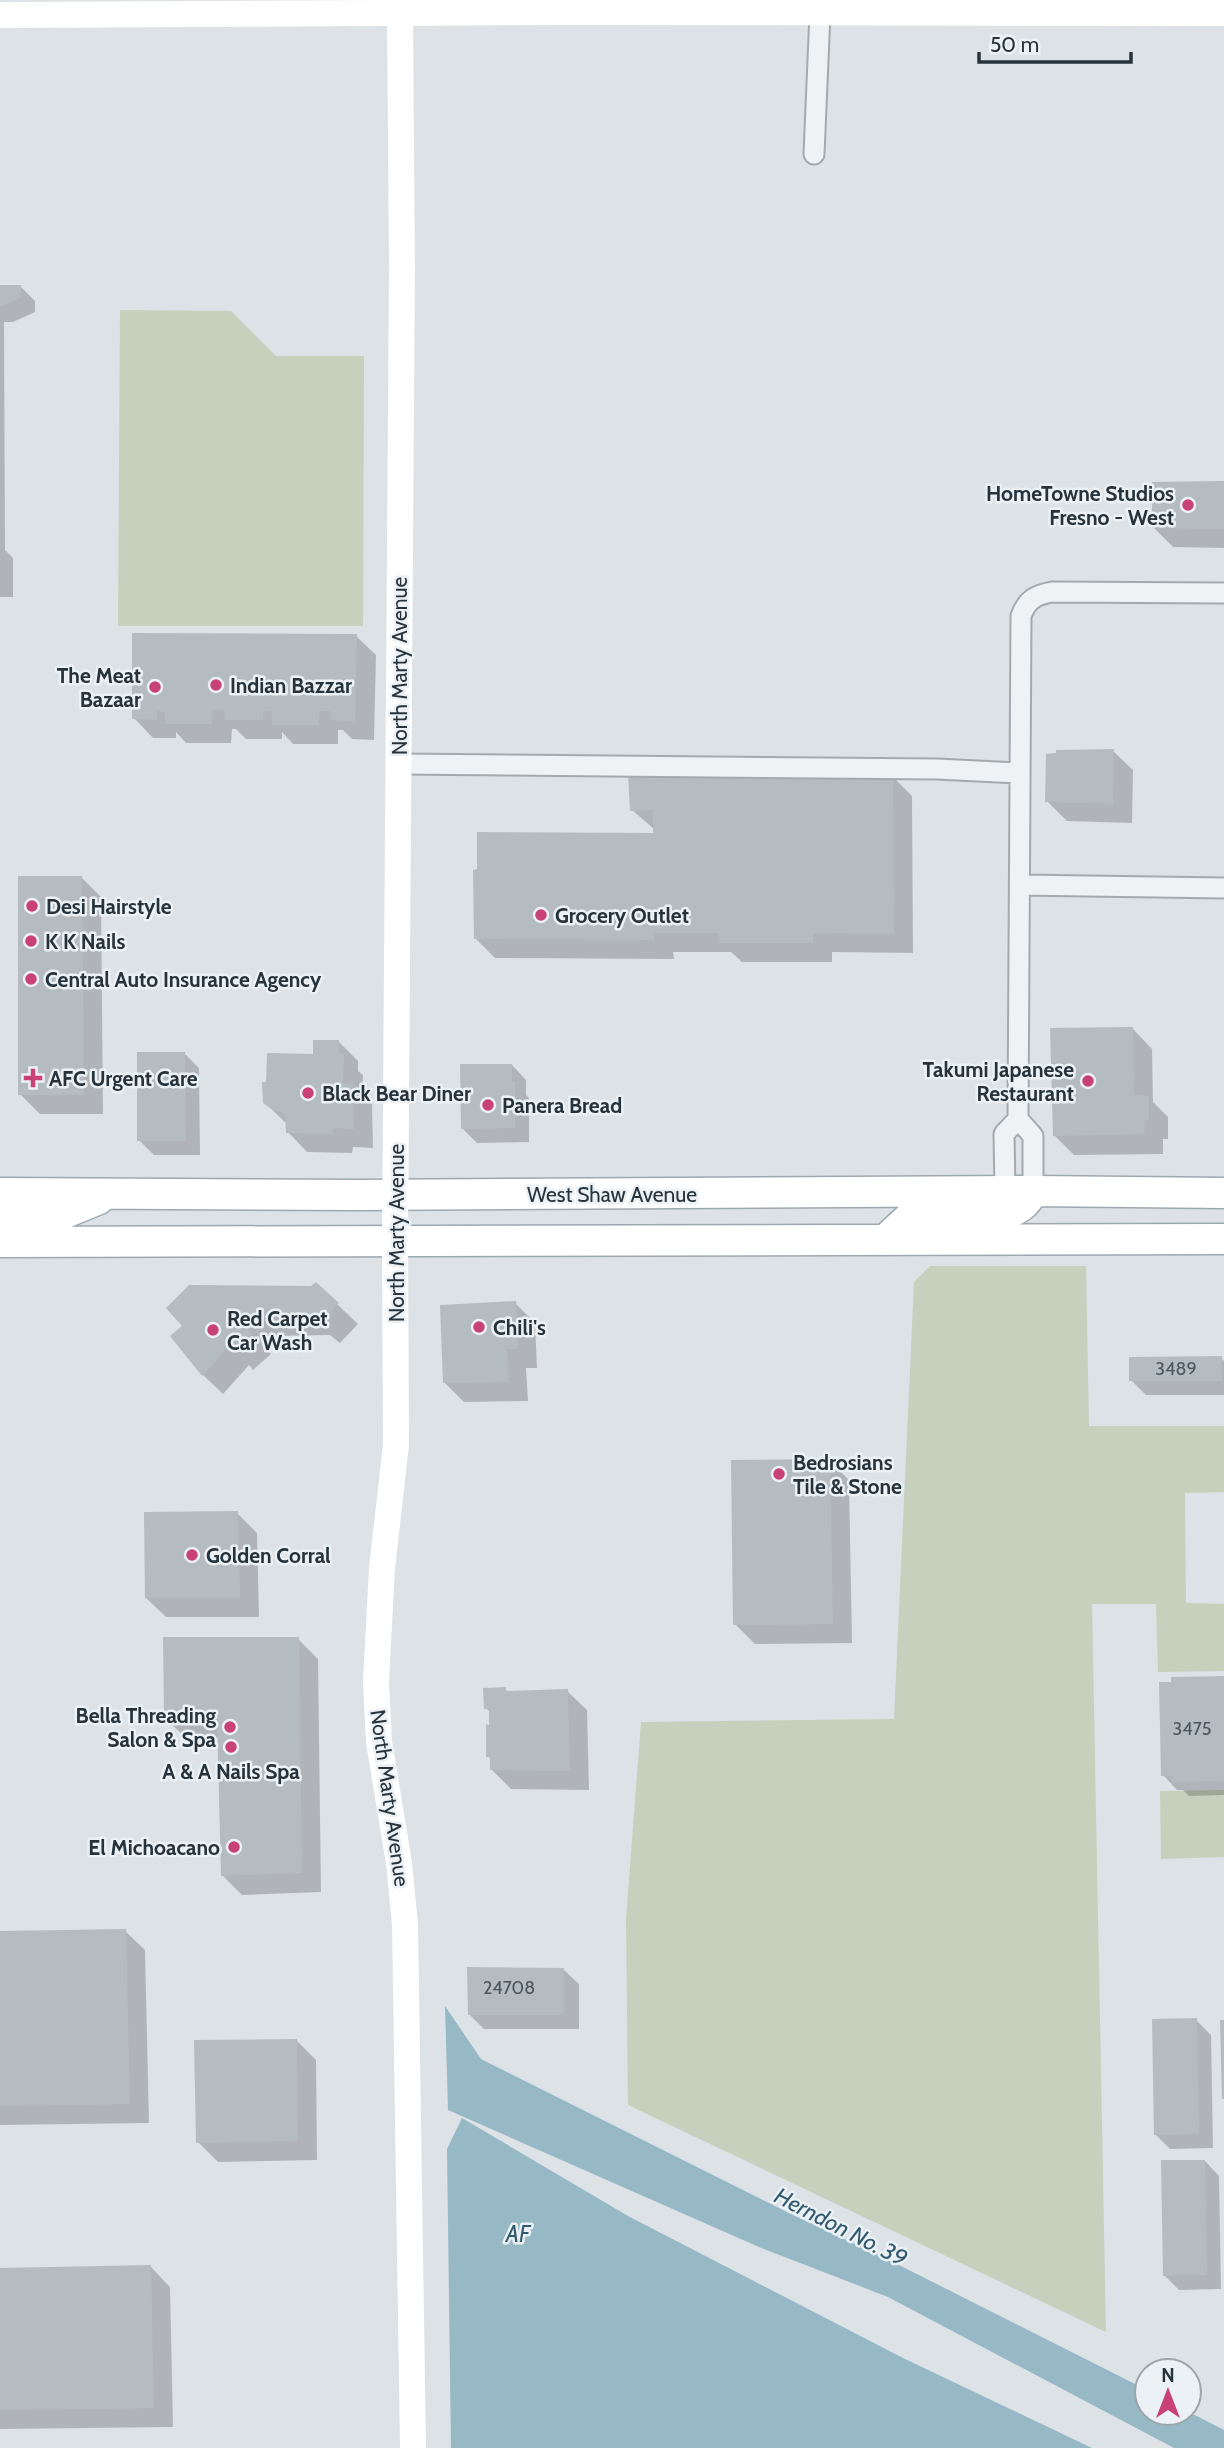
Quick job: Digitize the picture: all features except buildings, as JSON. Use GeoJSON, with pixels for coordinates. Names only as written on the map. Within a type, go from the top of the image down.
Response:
{"type":"FeatureCollection","features":[{"type":"Feature","properties":{"kind":"main road"},"geometry":{"type":"LineString","coordinates":[[886,1239],[911,1216],[1003,1214],[1016,1211],[1025,1204],[1019,1192]]}},
{"type":"Feature","properties":{"kind":"main road","name":"West Shaw Avenue"},"geometry":{"type":"LineString","coordinates":[[0,1193],[1224,1193]]}},
{"type":"Feature","properties":{"kind":"main road"},"geometry":{"type":"LineString","coordinates":[[0,1216],[60,1215],[116,1193]]}},
{"type":"Feature","properties":{"kind":"main road"},"geometry":{"type":"LineString","coordinates":[[0,1242],[1224,1239]]}},
{"type":"Feature","properties":{"kind":"street"},"geometry":{"type":"LineString","coordinates":[[0,15],[262,7],[400,14],[573,6],[820,13],[1224,13]]}},
{"type":"Feature","properties":{"kind":"street"},"geometry":{"type":"LineString","coordinates":[[814,153],[820,13]]}},
{"type":"Feature","properties":{"kind":"street","name":"North Marty Avenue"},"geometry":{"type":"LineString","coordinates":[[400,14],[402,269],[396,1445],[382,1568],[376,1682],[379,1742],[399,1863],[405,1924],[413,2448]]}},
{"type":"Feature","properties":{"kind":"street"},"geometry":{"type":"LineString","coordinates":[[1019,1192],[1004,1135],[1018,1119],[1021,624],[1026,603],[1038,594],[1052,592],[1224,593]]}},
{"type":"Feature","properties":{"kind":"street"},"geometry":{"type":"LineString","coordinates":[[398,764],[937,769],[1020,773]]}},
{"type":"Feature","properties":{"kind":"street"},"geometry":{"type":"LineString","coordinates":[[1020,885],[1224,888]]}},
{"type":"Feature","properties":{"kind":"street"},"geometry":{"type":"LineString","coordinates":[[1018,1119],[1033,1136],[1019,1192]]}},
{"type":"Feature","properties":{"kind":"green space"},"geometry":{"type":"Polygon","coordinates":[[[120,310],[231,311],[276,356],[364,356],[363,626],[118,626],[120,310]]]}},
{"type":"Feature","properties":{"kind":"green space"},"geometry":{"type":"Polygon","coordinates":[[[930,1266],[1086,1266],[1089,1426],[1224,1426],[1224,1492],[1185,1493],[1186,1603],[1224,1604],[1224,1671],[1158,1672],[1156,1604],[1092,1604],[1106,2332],[628,2105],[626,1919],[641,1722],[894,1719],[914,1282],[930,1266]]]}},
{"type":"Feature","properties":{"kind":"green space"},"geometry":{"type":"Polygon","coordinates":[[[1224,1790],[1224,1857],[1161,1859],[1160,1791],[1224,1790]]]}},
{"type":"Feature","properties":{"kind":"water"},"geometry":{"type":"Polygon","coordinates":[[[445,2006],[481,2059],[1133,2383],[1133,2426],[888,2297],[759,2247],[448,2110],[445,2006]]]}},
{"type":"Feature","properties":{"kind":"water","name":"AF"},"geometry":{"type":"Polygon","coordinates":[[[462,2118],[628,2216],[903,2358],[1092,2448],[451,2448],[447,2149],[462,2118]]]}},
{"type":"Feature","properties":{"kind":"water"},"geometry":{"type":"Polygon","coordinates":[[[1203,2419],[1224,2430],[1224,2448],[1174,2448],[1134,2427],[1203,2427],[1203,2419]]]}},
{"type":"Feature","properties":{"kind":"place","name":"HomeTowne Studios Fresno - West"},"geometry":{"type":"Point","coordinates":[1188,505]}},
{"type":"Feature","properties":{"kind":"place","name":"Indian Bazzar"},"geometry":{"type":"Point","coordinates":[216,685]}},
{"type":"Feature","properties":{"kind":"place","name":"The Meat Bazaar"},"geometry":{"type":"Point","coordinates":[155,687]}},
{"type":"Feature","properties":{"kind":"place","name":"Desi Hairstyle"},"geometry":{"type":"Point","coordinates":[32,906]}},
{"type":"Feature","properties":{"kind":"place","name":"Grocery Outlet"},"geometry":{"type":"Point","coordinates":[541,915]}},
{"type":"Feature","properties":{"kind":"place","name":"K K Nails"},"geometry":{"type":"Point","coordinates":[31,941]}},
{"type":"Feature","properties":{"kind":"place","name":"Central Auto Insurance Agency"},"geometry":{"type":"Point","coordinates":[31,979]}},
{"type":"Feature","properties":{"kind":"place","name":"AFC Urgent Care"},"geometry":{"type":"Point","coordinates":[33,1078]}},
{"type":"Feature","properties":{"kind":"place","name":"Takumi Japanese Restaurant"},"geometry":{"type":"Point","coordinates":[1088,1081]}},
{"type":"Feature","properties":{"kind":"place","name":"Black Bear Diner"},"geometry":{"type":"Point","coordinates":[308,1093]}},
{"type":"Feature","properties":{"kind":"place","name":"Panera Bread"},"geometry":{"type":"Point","coordinates":[488,1105]}},
{"type":"Feature","properties":{"kind":"place","name":"Chili's"},"geometry":{"type":"Point","coordinates":[479,1327]}},
{"type":"Feature","properties":{"kind":"place","name":"Red Carpet Car Wash"},"geometry":{"type":"Point","coordinates":[213,1330]}},
{"type":"Feature","properties":{"kind":"place","name":"Bedrosians Tile & Stone"},"geometry":{"type":"Point","coordinates":[779,1474]}},
{"type":"Feature","properties":{"kind":"place","name":"Golden Corral"},"geometry":{"type":"Point","coordinates":[192,1555]}},
{"type":"Feature","properties":{"kind":"place","name":"Bella Threading Salon & Spa"},"geometry":{"type":"Point","coordinates":[230,1727]}},
{"type":"Feature","properties":{"kind":"place","name":"A & A Nails Spa"},"geometry":{"type":"Point","coordinates":[231,1747]}},
{"type":"Feature","properties":{"kind":"place","name":"El Michoacano"},"geometry":{"type":"Point","coordinates":[234,1847]}},
{"type":"Feature","properties":{"kind":"water label","name":"Herndon No. 39"},"geometry":{"type":"Point","coordinates":[841,2227]}}]}
